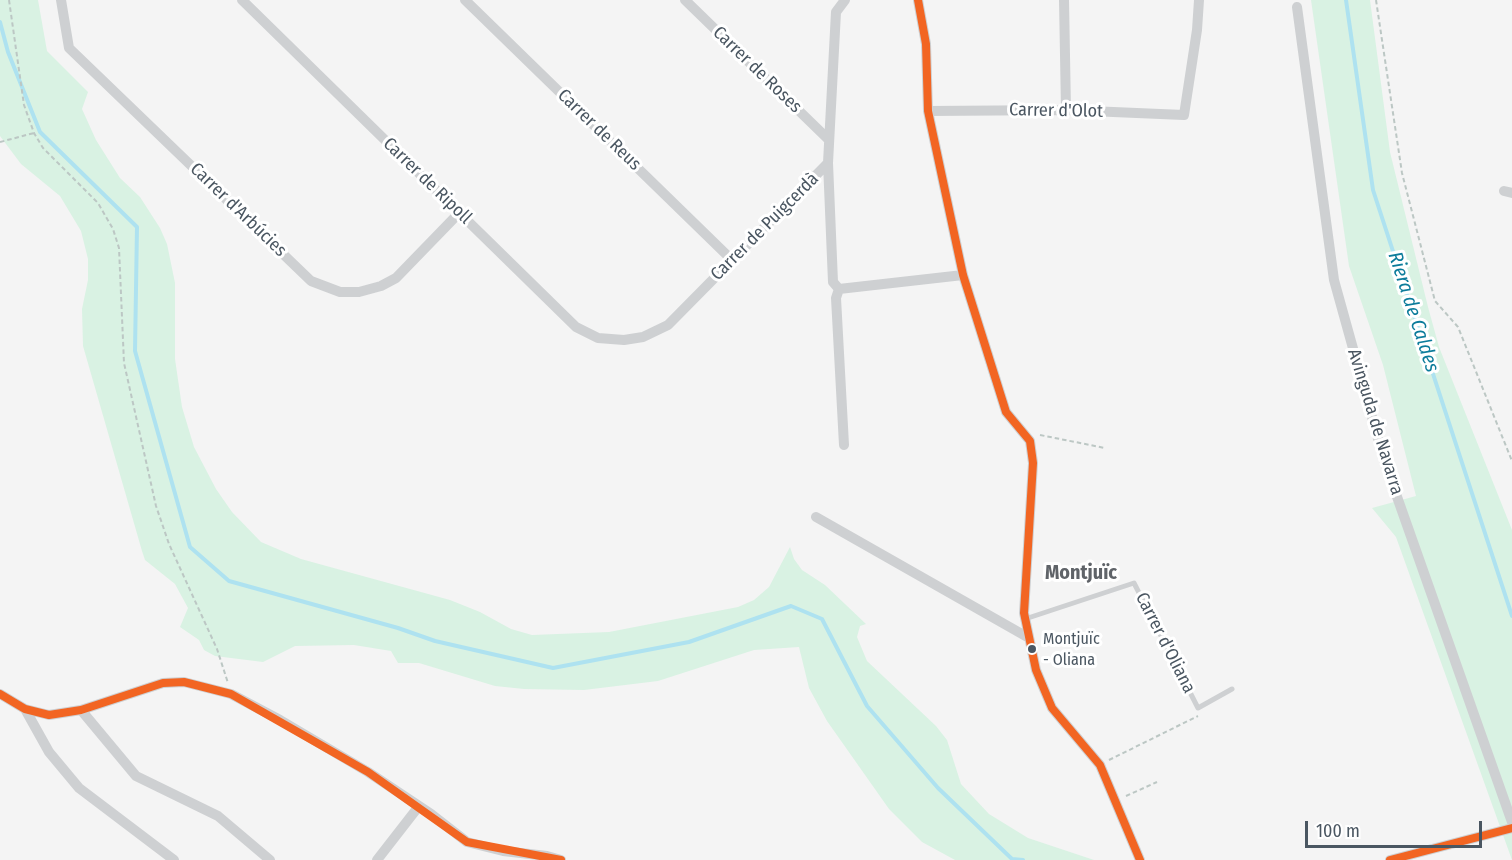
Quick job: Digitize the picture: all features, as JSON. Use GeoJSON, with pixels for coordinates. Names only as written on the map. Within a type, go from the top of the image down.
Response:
{"type":"FeatureCollection","features":[{"type":"Feature","properties":{"kind":"street","name":"Carrer d'Arbúcies"},"geometry":{"type":"LineString","coordinates":[[61,0],[69,48],[311,281],[340,292],[359,292],[381,286],[396,278],[459,213]]}},
{"type":"Feature","properties":{"kind":"street","name":"Carrer de Ripoll"},"geometry":{"type":"LineString","coordinates":[[242,0],[576,327],[598,338],[624,340]]}},
{"type":"Feature","properties":{"kind":"street","name":"Carrer de Reus"},"geometry":{"type":"LineString","coordinates":[[465,0],[732,260]]}},
{"type":"Feature","properties":{"kind":"street","name":"Carrer de Roses"},"geometry":{"type":"LineString","coordinates":[[685,0],[829,140]]}},
{"type":"Feature","properties":{"kind":"street","name":"Carrer de Puigcerdà"},"geometry":{"type":"LineString","coordinates":[[624,340],[643,337],[668,326],[828,163],[836,12],[845,0]]}},
{"type":"Feature","properties":{"kind":"street"},"geometry":{"type":"LineString","coordinates":[[918,0],[926,44],[927,111],[963,275],[1006,412],[1030,441],[1034,464],[1025,619],[1036,670],[1052,708],[1100,765],[1140,860]]}},
{"type":"Feature","properties":{"kind":"street"},"geometry":{"type":"LineString","coordinates":[[1064,0],[1066,110]]}},
{"type":"Feature","properties":{"kind":"street","name":"Carrer d'Olot"},"geometry":{"type":"LineString","coordinates":[[927,111],[1066,110],[1184,115],[1197,30],[1199,0]]}},
{"type":"Feature","properties":{"kind":"street","name":"Avinguda de Navarra"},"geometry":{"type":"LineString","coordinates":[[1297,6],[1334,280],[1384,460],[1512,822]]}},
{"type":"Feature","properties":{"kind":"street"},"geometry":{"type":"LineString","coordinates":[[828,163],[833,282],[839,289]]}},
{"type":"Feature","properties":{"kind":"street"},"geometry":{"type":"LineString","coordinates":[[839,289],[963,275]]}},
{"type":"Feature","properties":{"kind":"street"},"geometry":{"type":"LineString","coordinates":[[839,289],[836,298],[844,445]]}},
{"type":"Feature","properties":{"kind":"street"},"geometry":{"type":"LineString","coordinates":[[816,517],[1029,638]]}},
{"type":"Feature","properties":{"kind":"street"},"geometry":{"type":"LineString","coordinates":[[0,694],[25,709],[49,715],[81,710],[163,684],[184,682],[231,694],[280,720],[419,806],[467,842],[503,851],[547,856],[561,860]]}},
{"type":"Feature","properties":{"kind":"street"},"geometry":{"type":"LineString","coordinates":[[25,709],[49,752],[80,788],[174,860]]}},
{"type":"Feature","properties":{"kind":"street"},"geometry":{"type":"LineString","coordinates":[[81,710],[136,776],[218,816],[270,860]]}},
{"type":"Feature","properties":{"kind":"street"},"geometry":{"type":"LineString","coordinates":[[377,860],[419,806]]}},
{"type":"Feature","properties":{"kind":"street"},"geometry":{"type":"LineString","coordinates":[[1390,860],[1512,828]]}},
{"type":"Feature","properties":{"kind":"lane","name":"Carrer d'Oliana"},"geometry":{"type":"LineString","coordinates":[[1025,619],[1134,583],[1198,708],[1232,689]]}},
{"type":"Feature","properties":{"kind":"path"},"geometry":{"type":"LineString","coordinates":[[9,0],[24,105],[34,133],[44,148],[98,203],[113,230],[118,248],[124,363],[156,506],[170,544],[217,649],[231,694]]}},
{"type":"Feature","properties":{"kind":"path"},"geometry":{"type":"LineString","coordinates":[[1376,0],[1402,174],[1435,301],[1458,327],[1512,461]]}},
{"type":"Feature","properties":{"kind":"path"},"geometry":{"type":"LineString","coordinates":[[0,142],[34,133]]}},
{"type":"Feature","properties":{"kind":"path"},"geometry":{"type":"LineString","coordinates":[[1030,441],[1041,435],[1105,448]]}},
{"type":"Feature","properties":{"kind":"path"},"geometry":{"type":"LineString","coordinates":[[1100,765],[1198,716],[1198,708]]}},
{"type":"Feature","properties":{"kind":"path"},"geometry":{"type":"LineString","coordinates":[[1115,801],[1157,782]]}},
{"type":"Feature","properties":{"kind":"green space"},"geometry":{"type":"Polygon","coordinates":[[[0,0],[38,0],[47,51],[88,92],[82,109],[96,140],[120,178],[140,197],[160,228],[167,244],[175,283],[175,359],[182,407],[194,447],[216,489],[232,512],[261,542],[301,559],[450,600],[480,612],[511,629],[532,635],[609,632],[738,607],[754,600],[769,587],[790,547],[794,559],[802,570],[825,585],[866,624],[860,626],[857,637],[867,661],[936,726],[947,740],[961,784],[989,814],[1028,838],[1094,860],[955,860],[922,842],[889,809],[827,721],[809,688],[799,647],[754,650],[658,681],[584,690],[495,686],[419,663],[398,663],[391,651],[354,645],[295,646],[263,662],[215,656],[204,650],[199,640],[180,627],[188,608],[175,584],[145,560],[142,551],[83,346],[82,309],[88,280],[88,259],[81,231],[60,196],[21,164],[0,136],[0,0]]]}},
{"type":"Feature","properties":{"kind":"green space"},"geometry":{"type":"Polygon","coordinates":[[[1311,0],[1370,0],[1390,152],[1428,307],[1439,347],[1512,530],[1512,860],[1396,537],[1372,508],[1416,496],[1383,365],[1349,266],[1311,0]]]}},
{"type":"Feature","properties":{"kind":"waterway","name":"Riera de Caldes"},"geometry":{"type":"LineString","coordinates":[[1346,0],[1373,190],[1512,616]]}},
{"type":"Feature","properties":{"kind":"waterway"},"geometry":{"type":"LineString","coordinates":[[0,22],[8,52],[40,132],[137,227],[135,351],[190,547],[229,581],[398,628],[435,641],[553,668],[689,642],[791,606],[822,619],[867,706],[938,788],[1012,859],[1023,860]]}},
{"type":"Feature","properties":{"kind":"transit line"},"geometry":{"type":"LineString","coordinates":[[918,0],[926,44],[928,111],[963,275],[1006,412],[1030,441],[1033,463],[1024,613],[1036,670],[1052,708],[1100,765],[1140,860]]}},
{"type":"Feature","properties":{"kind":"transit line"},"geometry":{"type":"LineString","coordinates":[[0,694],[25,709],[49,715],[81,710],[163,683],[184,682],[231,694],[368,772],[467,842],[561,860]]}},
{"type":"Feature","properties":{"kind":"transit line"},"geometry":{"type":"LineString","coordinates":[[1390,860],[1512,828]]}},
{"type":"Feature","properties":{"kind":"place","name":"Montjuïc - Oliana"},"geometry":{"type":"Point","coordinates":[1032,649]}},
{"type":"Feature","properties":{"kind":"district","name":"Montjuïc"},"geometry":{"type":"Point","coordinates":[1081,573]}}]}
